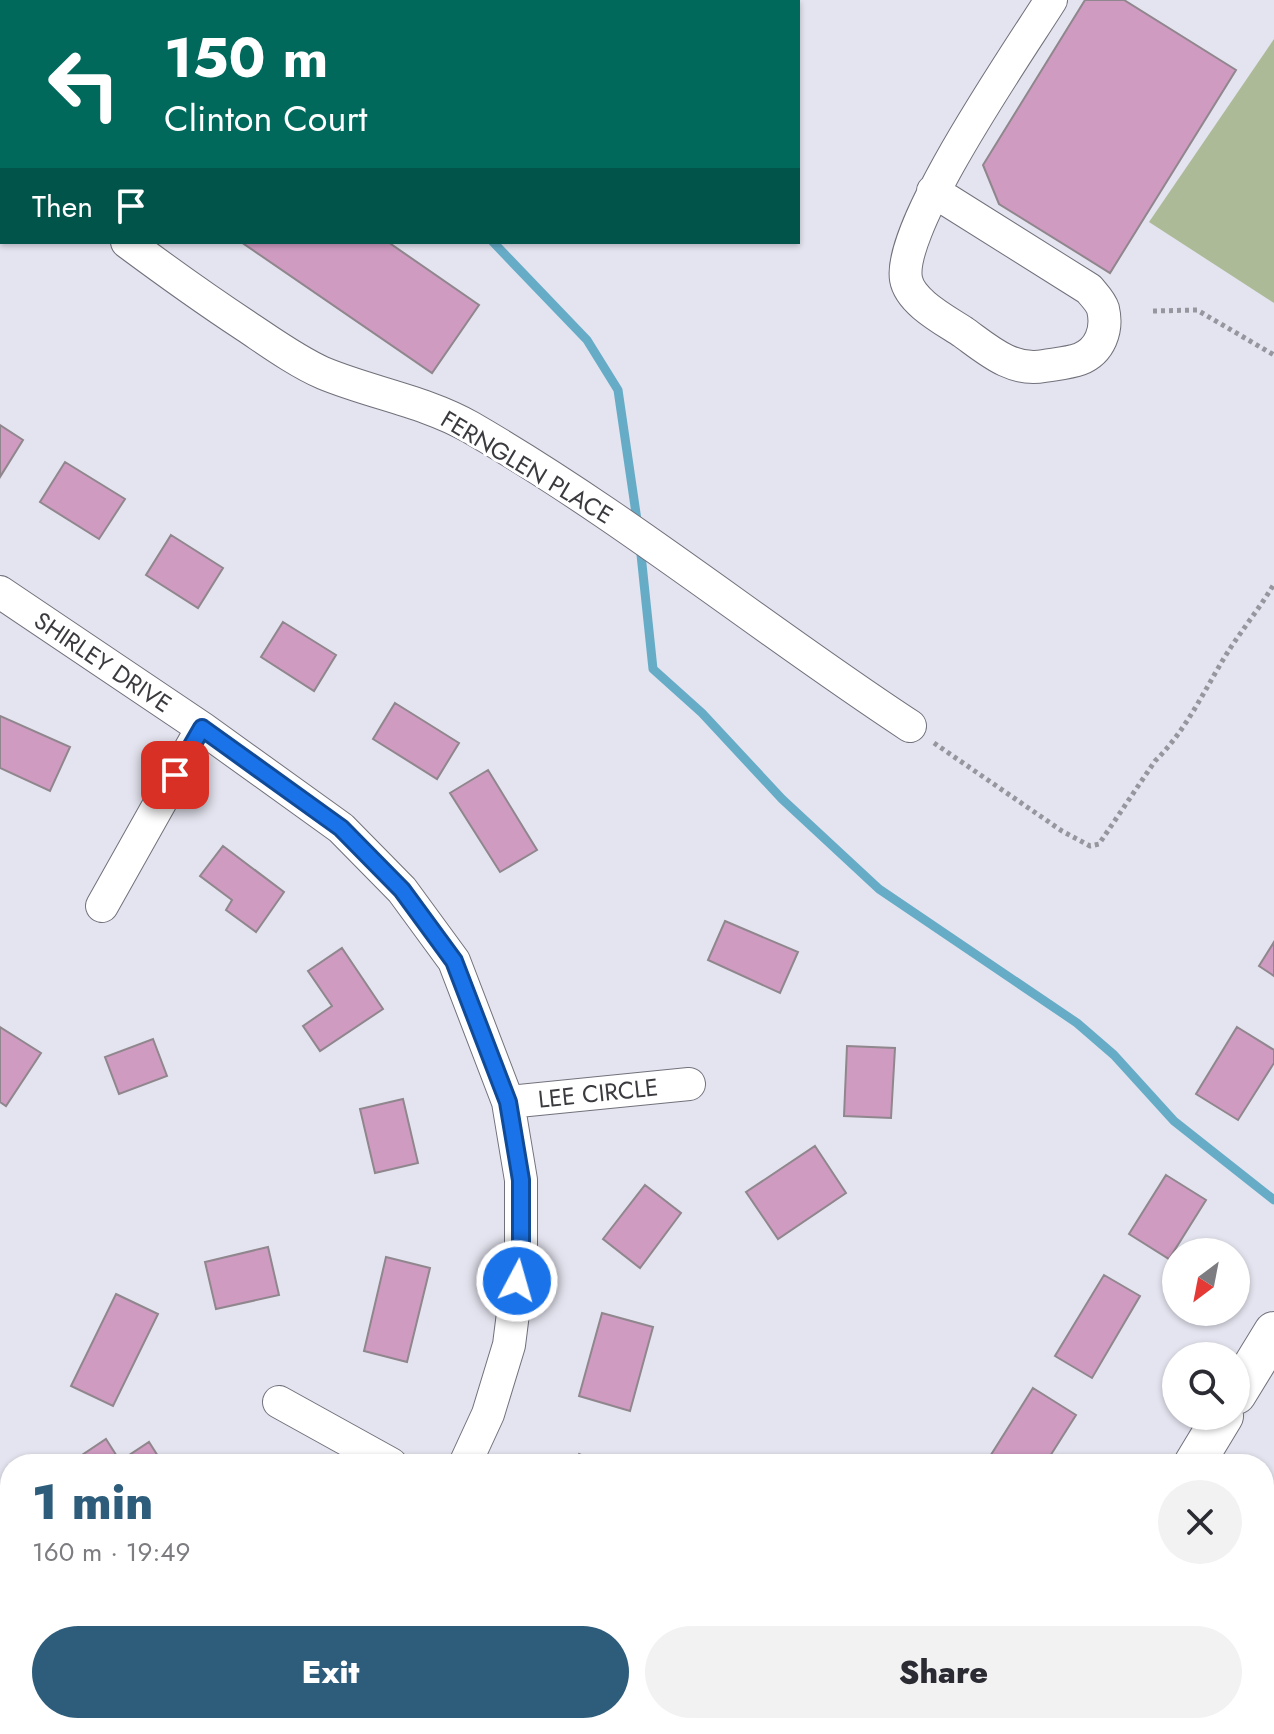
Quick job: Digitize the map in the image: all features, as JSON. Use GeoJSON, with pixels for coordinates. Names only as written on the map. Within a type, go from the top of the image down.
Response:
{"type":"FeatureCollection","features":[{"type":"Feature","properties":{"kind":"street"},"geometry":{"type":"LineString","coordinates":[[933,191],[1089,289],[1103,307],[1104,331],[1096,349],[1080,359],[1029,369],[1001,359],[918,299],[906,282],[906,261],[933,191],[1051,0]]}},
{"type":"Feature","properties":{"kind":"street","name":"FERNGLEN PLACE"},"geometry":{"type":"LineString","coordinates":[[130,244],[192,290],[323,373],[422,405],[467,425],[511,452],[651,545],[910,726]]}},
{"type":"Feature","properties":{"kind":"street","name":"SHIRLEY DRIVE"},"geometry":{"type":"LineString","coordinates":[[0,592],[202,728],[341,828],[402,890],[454,961],[508,1102],[521,1180],[521,1250],[509,1345],[488,1414],[470,1454]]}},
{"type":"Feature","properties":{"kind":"street"},"geometry":{"type":"LineString","coordinates":[[102,906],[202,728]]}},
{"type":"Feature","properties":{"kind":"street","name":"LEE CIRCLE"},"geometry":{"type":"LineString","coordinates":[[508,1102],[689,1084]]}},
{"type":"Feature","properties":{"kind":"street"},"geometry":{"type":"LineString","coordinates":[[1250,1371],[1274,1332]]}},
{"type":"Feature","properties":{"kind":"street"},"geometry":{"type":"LineString","coordinates":[[279,1402],[373,1454]]}},
{"type":"Feature","properties":{"kind":"street"},"geometry":{"type":"LineString","coordinates":[[1200,1454],[1215,1430]]}},
{"type":"Feature","properties":{"kind":"path"},"geometry":{"type":"LineString","coordinates":[[1153,311],[1197,310],[1274,355]]}},
{"type":"Feature","properties":{"kind":"path"},"geometry":{"type":"LineString","coordinates":[[910,726],[1062,831],[1090,846],[1099,844],[1201,698],[1230,648],[1274,584]]}},
{"type":"Feature","properties":{"kind":"green space"},"geometry":{"type":"Polygon","coordinates":[[[1274,39],[1274,303],[1149,222],[1274,39]]]}},
{"type":"Feature","properties":{"kind":"building"},"geometry":{"type":"Polygon","coordinates":[[[1085,0],[1124,0],[1236,70],[1110,273],[999,204],[983,165],[1085,0]]]}},
{"type":"Feature","properties":{"kind":"building"},"geometry":{"type":"Polygon","coordinates":[[[244,244],[391,244],[479,305],[432,373],[244,244]]]}},
{"type":"Feature","properties":{"kind":"building"},"geometry":{"type":"Polygon","coordinates":[[[0,425],[23,440],[0,477],[0,425]]]}},
{"type":"Feature","properties":{"kind":"building"},"geometry":{"type":"Polygon","coordinates":[[[65,462],[125,499],[99,539],[40,502],[65,462]]]}},
{"type":"Feature","properties":{"kind":"building"},"geometry":{"type":"Polygon","coordinates":[[[171,535],[223,568],[198,608],[146,575],[171,535]]]}},
{"type":"Feature","properties":{"kind":"building"},"geometry":{"type":"Polygon","coordinates":[[[283,622],[336,655],[314,691],[261,657],[283,622]]]}},
{"type":"Feature","properties":{"kind":"building"},"geometry":{"type":"Polygon","coordinates":[[[395,703],[459,743],[437,779],[373,739],[395,703]]]}},
{"type":"Feature","properties":{"kind":"building"},"geometry":{"type":"Polygon","coordinates":[[[0,716],[70,747],[50,791],[0,768],[0,716]]]}},
{"type":"Feature","properties":{"kind":"building"},"geometry":{"type":"Polygon","coordinates":[[[488,770],[537,850],[500,872],[450,793],[488,770]]]}},
{"type":"Feature","properties":{"kind":"building"},"geometry":{"type":"Polygon","coordinates":[[[223,846],[284,892],[256,932],[226,910],[232,900],[200,876],[223,846]]]}},
{"type":"Feature","properties":{"kind":"building"},"geometry":{"type":"Polygon","coordinates":[[[725,921],[798,952],[780,993],[708,960],[725,921]]]}},
{"type":"Feature","properties":{"kind":"building"},"geometry":{"type":"Polygon","coordinates":[[[1274,942],[1274,976],[1259,966],[1274,942]]]}},
{"type":"Feature","properties":{"kind":"building"},"geometry":{"type":"Polygon","coordinates":[[[342,948],[383,1009],[320,1051],[303,1026],[332,1006],[308,971],[342,948]]]}},
{"type":"Feature","properties":{"kind":"building"},"geometry":{"type":"Polygon","coordinates":[[[0,1027],[41,1053],[6,1106],[0,1102],[0,1027]]]}},
{"type":"Feature","properties":{"kind":"building"},"geometry":{"type":"Polygon","coordinates":[[[1237,1027],[1274,1050],[1274,1063],[1238,1120],[1196,1094],[1237,1027]]]}},
{"type":"Feature","properties":{"kind":"building"},"geometry":{"type":"Polygon","coordinates":[[[153,1039],[167,1076],[119,1094],[105,1057],[153,1039]]]}},
{"type":"Feature","properties":{"kind":"building"},"geometry":{"type":"Polygon","coordinates":[[[847,1046],[895,1048],[891,1118],[844,1116],[847,1046]]]}},
{"type":"Feature","properties":{"kind":"building"},"geometry":{"type":"Polygon","coordinates":[[[403,1099],[418,1163],[375,1173],[360,1109],[403,1099]]]}},
{"type":"Feature","properties":{"kind":"building"},"geometry":{"type":"Polygon","coordinates":[[[815,1146],[846,1193],[778,1239],[746,1192],[815,1146]]]}},
{"type":"Feature","properties":{"kind":"building"},"geometry":{"type":"Polygon","coordinates":[[[1166,1175],[1206,1200],[1182,1238],[1162,1238],[1162,1255],[1129,1234],[1166,1175]]]}},
{"type":"Feature","properties":{"kind":"building"},"geometry":{"type":"Polygon","coordinates":[[[645,1185],[681,1213],[640,1268],[603,1239],[645,1185]]]}},
{"type":"Feature","properties":{"kind":"building"},"geometry":{"type":"Polygon","coordinates":[[[268,1247],[279,1295],[216,1309],[205,1262],[268,1247]]]}},
{"type":"Feature","properties":{"kind":"building"},"geometry":{"type":"Polygon","coordinates":[[[386,1257],[430,1268],[407,1362],[364,1351],[386,1257]]]}},
{"type":"Feature","properties":{"kind":"building"},"geometry":{"type":"Polygon","coordinates":[[[1104,1275],[1140,1296],[1092,1378],[1055,1356],[1104,1275]]]}},
{"type":"Feature","properties":{"kind":"building"},"geometry":{"type":"Polygon","coordinates":[[[116,1294],[158,1314],[113,1406],[71,1386],[116,1294]]]}},
{"type":"Feature","properties":{"kind":"building"},"geometry":{"type":"Polygon","coordinates":[[[602,1313],[653,1327],[630,1411],[579,1396],[602,1313]]]}},
{"type":"Feature","properties":{"kind":"building"},"geometry":{"type":"Polygon","coordinates":[[[1033,1388],[1076,1415],[1051,1454],[992,1454],[1033,1388]]]}},
{"type":"Feature","properties":{"kind":"building"},"geometry":{"type":"Polygon","coordinates":[[[106,1439],[116,1454],[84,1454],[106,1439]]]}},
{"type":"Feature","properties":{"kind":"building"},"geometry":{"type":"Polygon","coordinates":[[[149,1442],[157,1454],[131,1454],[149,1442]]]}},
{"type":"Feature","properties":{"kind":"waterway"},"geometry":{"type":"LineString","coordinates":[[495,244],[587,340],[618,390],[638,527]]}},
{"type":"Feature","properties":{"kind":"waterway"},"geometry":{"type":"LineString","coordinates":[[640,545],[653,669],[702,713],[782,799],[879,889],[1077,1023],[1114,1055],[1174,1121],[1274,1200]]}},
{"type":"Feature","properties":{"kind":"route"},"geometry":{"type":"LineString","coordinates":[[175,775],[202,728],[341,828],[402,890],[454,961],[508,1102],[521,1180],[521,1250],[517,1281]]}}]}
